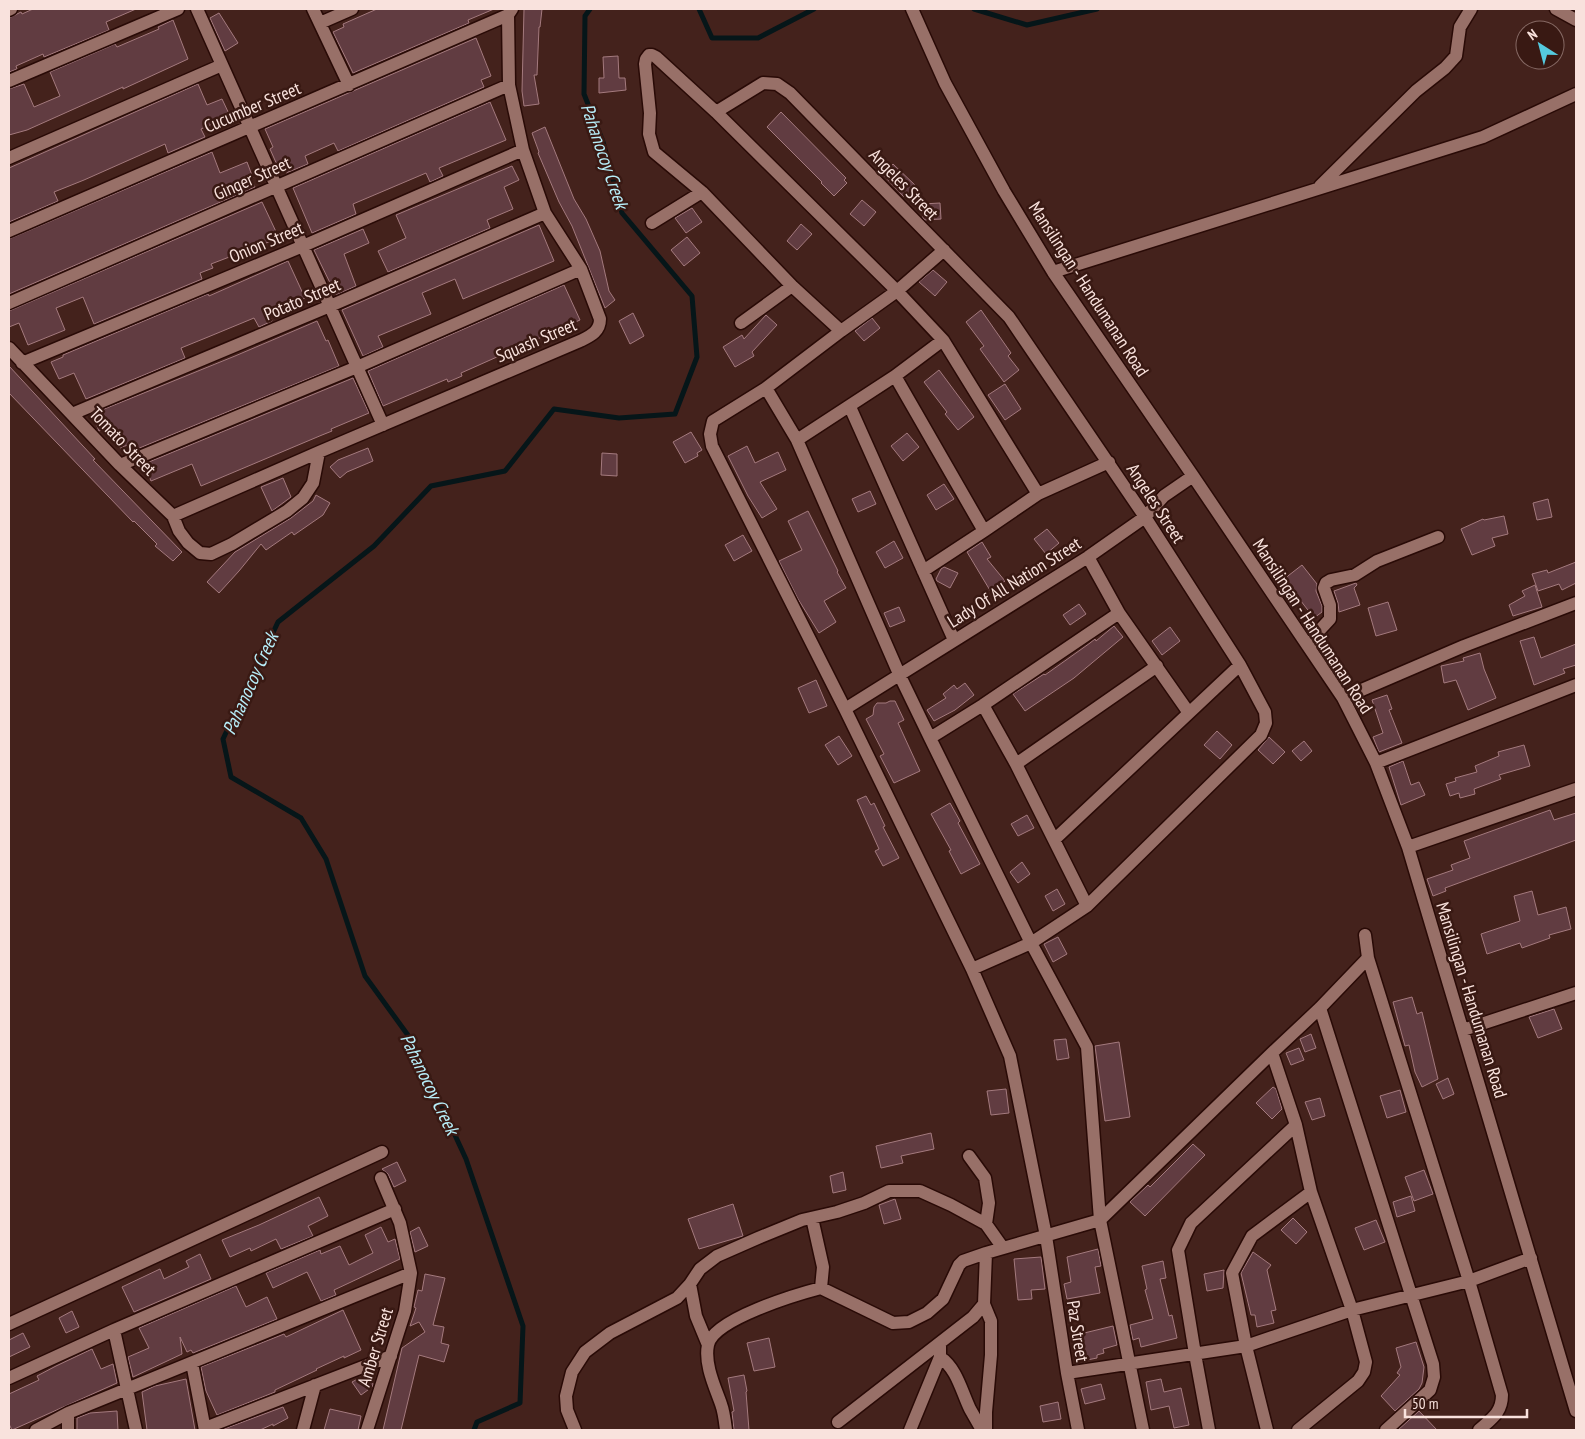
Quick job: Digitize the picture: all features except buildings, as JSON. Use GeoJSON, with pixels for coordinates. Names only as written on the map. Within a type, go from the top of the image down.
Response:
{"type":"FeatureCollection","features":[{"type":"Feature","properties":{"kind":"street"},"geometry":{"type":"LineString","coordinates":[[9,81],[178,9]]}},
{"type":"Feature","properties":{"kind":"street"},"geometry":{"type":"LineString","coordinates":[[197,9],[383,425]]}},
{"type":"Feature","properties":{"kind":"street"},"geometry":{"type":"LineString","coordinates":[[313,9],[349,85]]}},
{"type":"Feature","properties":{"kind":"street"},"geometry":{"type":"LineString","coordinates":[[320,23],[352,9]]}},
{"type":"Feature","properties":{"kind":"street","name":"Mansilingan - Handumanan Road"},"geometry":{"type":"LineString","coordinates":[[912,9],[945,83],[1004,191],[1053,272],[1310,647],[1343,698],[1376,763],[1408,847],[1576,1410]]}},
{"type":"Feature","properties":{"kind":"street"},"geometry":{"type":"LineString","coordinates":[[1319,188],[1416,90],[1456,56],[1460,27],[1471,9]]}},
{"type":"Feature","properties":{"kind":"street"},"geometry":{"type":"LineString","coordinates":[[1556,9],[1576,20]]}},
{"type":"Feature","properties":{"kind":"street","name":"Cucumber Street"},"geometry":{"type":"LineString","coordinates":[[9,231],[249,126],[349,85],[510,12]]}},
{"type":"Feature","properties":{"kind":"street","name":"Squash Street"},"geometry":{"type":"LineString","coordinates":[[173,516],[580,341],[596,332],[600,325],[600,319],[581,269],[545,213],[524,150],[509,85],[510,12]]}},
{"type":"Feature","properties":{"kind":"street"},"geometry":{"type":"LineString","coordinates":[[840,331],[792,286],[702,192],[654,152],[649,134],[650,113],[646,64],[649,55],[656,57],[716,112],[897,291],[943,340],[1038,494]]}},
{"type":"Feature","properties":{"kind":"street"},"geometry":{"type":"LineString","coordinates":[[9,158],[222,65]]}},
{"type":"Feature","properties":{"kind":"street","name":"Angeles Street"},"geometry":{"type":"LineString","coordinates":[[716,112],[763,83],[777,84],[790,93],[1009,317],[1145,517],[1240,665],[1265,712],[1266,723],[1261,735],[1087,906],[1031,942],[972,969]]}},
{"type":"Feature","properties":{"kind":"street","name":"Ginger Street"},"geometry":{"type":"LineString","coordinates":[[9,303],[509,85]]}},
{"type":"Feature","properties":{"kind":"street"},"geometry":{"type":"LineString","coordinates":[[1053,272],[1483,137],[1576,94]]}},
{"type":"Feature","properties":{"kind":"street","name":"Onion Street"},"geometry":{"type":"LineString","coordinates":[[22,363],[302,246],[524,150]]}},
{"type":"Feature","properties":{"kind":"street"},"geometry":{"type":"LineString","coordinates":[[652,222],[702,192]]}},
{"type":"Feature","properties":{"kind":"street","name":"Potato Street"},"geometry":{"type":"LineString","coordinates":[[72,414],[330,306],[545,213]]}},
{"type":"Feature","properties":{"kind":"street"},"geometry":{"type":"LineString","coordinates":[[944,250],[897,291],[840,331],[766,388],[798,440],[900,676],[1031,942],[1087,1047],[1100,1220],[1143,1430]]}},
{"type":"Feature","properties":{"kind":"street"},"geometry":{"type":"LineString","coordinates":[[120,465],[357,367],[581,269]]}},
{"type":"Feature","properties":{"kind":"street"},"geometry":{"type":"LineString","coordinates":[[741,323],[792,286]]}},
{"type":"Feature","properties":{"kind":"street"},"geometry":{"type":"LineString","coordinates":[[798,440],[895,376],[943,340]]}},
{"type":"Feature","properties":{"kind":"street","name":"Tomato Street"},"geometry":{"type":"LineString","coordinates":[[9,348],[120,465],[173,516],[188,543],[200,554],[211,554],[232,544],[287,511],[303,498],[312,483],[319,452]]}},
{"type":"Feature","properties":{"kind":"street"},"geometry":{"type":"LineString","coordinates":[[895,376],[984,531]]}},
{"type":"Feature","properties":{"kind":"street","name":"Paz Street"},"geometry":{"type":"LineString","coordinates":[[766,388],[714,421],[710,434],[712,446],[845,709],[972,969],[1010,1056],[1046,1236],[1067,1373],[1078,1430]]}},
{"type":"Feature","properties":{"kind":"street"},"geometry":{"type":"LineString","coordinates":[[850,407],[954,640]]}},
{"type":"Feature","properties":{"kind":"street"},"geometry":{"type":"LineString","coordinates":[[923,571],[1038,494],[1109,462]]}},
{"type":"Feature","properties":{"kind":"street","name":"Lady Of All Nation Street"},"geometry":{"type":"LineString","coordinates":[[845,709],[1088,556],[1145,517],[1164,496],[1194,476]]}},
{"type":"Feature","properties":{"kind":"street"},"geometry":{"type":"LineString","coordinates":[[1310,647],[1317,633],[1330,619],[1330,605],[1324,588],[1326,583],[1331,580],[1356,575],[1377,561],[1438,537]]}},
{"type":"Feature","properties":{"kind":"street"},"geometry":{"type":"LineString","coordinates":[[1088,556],[1119,613],[1189,713]]}},
{"type":"Feature","properties":{"kind":"street"},"geometry":{"type":"LineString","coordinates":[[1343,698],[1464,646],[1576,603]]}},
{"type":"Feature","properties":{"kind":"street"},"geometry":{"type":"LineString","coordinates":[[930,738],[983,705],[1119,613]]}},
{"type":"Feature","properties":{"kind":"street"},"geometry":{"type":"LineString","coordinates":[[1054,840],[1240,665]]}},
{"type":"Feature","properties":{"kind":"street"},"geometry":{"type":"LineString","coordinates":[[1016,764],[1157,666]]}},
{"type":"Feature","properties":{"kind":"street"},"geometry":{"type":"LineString","coordinates":[[1376,763],[1576,685]]}},
{"type":"Feature","properties":{"kind":"street"},"geometry":{"type":"LineString","coordinates":[[983,705],[1016,764],[1087,906]]}},
{"type":"Feature","properties":{"kind":"street"},"geometry":{"type":"LineString","coordinates":[[1408,847],[1576,789]]}},
{"type":"Feature","properties":{"kind":"street"},"geometry":{"type":"LineString","coordinates":[[1365,935],[1368,958],[1470,1281],[1502,1396],[1502,1405],[1498,1412],[1479,1430]]}},
{"type":"Feature","properties":{"kind":"street"},"geometry":{"type":"LineString","coordinates":[[708,1345],[712,1336],[729,1323],[770,1302],[822,1288],[893,1323],[909,1322],[927,1313],[943,1298],[959,1265],[963,1261],[1100,1220],[1320,1008],[1368,958]]}},
{"type":"Feature","properties":{"kind":"street"},"geometry":{"type":"LineString","coordinates":[[1463,1030],[1576,993]]}},
{"type":"Feature","properties":{"kind":"street"},"geometry":{"type":"LineString","coordinates":[[1320,1008],[1433,1364],[1434,1377],[1430,1390],[1386,1430]]}},
{"type":"Feature","properties":{"kind":"street"},"geometry":{"type":"LineString","coordinates":[[1272,1053],[1296,1125],[1311,1192],[1352,1310],[1366,1362],[1364,1372],[1358,1381],[1298,1430]]}},
{"type":"Feature","properties":{"kind":"street"},"geometry":{"type":"LineString","coordinates":[[1209,1430],[1178,1250],[1191,1223],[1296,1125]]}},
{"type":"Feature","properties":{"kind":"street"},"geometry":{"type":"LineString","coordinates":[[9,1324],[382,1152]]}},
{"type":"Feature","properties":{"kind":"street"},"geometry":{"type":"LineString","coordinates":[[970,1156],[985,1178],[989,1203],[986,1224]]}},
{"type":"Feature","properties":{"kind":"street"},"geometry":{"type":"LineString","coordinates":[[36,1430],[68,1413],[411,1273],[400,1223],[381,1178]]}},
{"type":"Feature","properties":{"kind":"street"},"geometry":{"type":"LineString","coordinates":[[575,1430],[567,1410],[566,1396],[572,1372],[585,1352],[610,1333],[678,1298],[700,1269],[717,1256],[802,1220],[837,1212],[864,1203],[889,1191],[920,1192],[951,1205],[986,1224],[1003,1248]]}},
{"type":"Feature","properties":{"kind":"street"},"geometry":{"type":"LineString","coordinates":[[1267,1430],[1246,1346],[1232,1273],[1252,1236],[1311,1192]]}},
{"type":"Feature","properties":{"kind":"street"},"geometry":{"type":"LineString","coordinates":[[9,1378],[114,1330],[395,1209]]}},
{"type":"Feature","properties":{"kind":"street"},"geometry":{"type":"LineString","coordinates":[[812,1218],[823,1267],[822,1288]]}},
{"type":"Feature","properties":{"kind":"street"},"geometry":{"type":"LineString","coordinates":[[986,1253],[984,1304],[991,1321],[991,1355],[986,1430]]}},
{"type":"Feature","properties":{"kind":"street"},"geometry":{"type":"LineString","coordinates":[[1067,1373],[1246,1346],[1352,1310],[1470,1281],[1531,1258]]}},
{"type":"Feature","properties":{"kind":"street","name":"Amber Street"},"geometry":{"type":"LineString","coordinates":[[367,1430],[405,1311],[411,1273]]}},
{"type":"Feature","properties":{"kind":"street"},"geometry":{"type":"LineString","coordinates":[[690,1284],[696,1316],[708,1345],[712,1383],[722,1406],[726,1430]]}},
{"type":"Feature","properties":{"kind":"street"},"geometry":{"type":"LineString","coordinates":[[838,1422],[940,1344],[973,1317],[984,1304]]}},
{"type":"Feature","properties":{"kind":"street"},"geometry":{"type":"LineString","coordinates":[[114,1330],[136,1430]]}},
{"type":"Feature","properties":{"kind":"street"},"geometry":{"type":"LineString","coordinates":[[910,1430],[940,1357],[940,1344]]}},
{"type":"Feature","properties":{"kind":"street"},"geometry":{"type":"LineString","coordinates":[[192,1363],[205,1429],[391,1356]]}},
{"type":"Feature","properties":{"kind":"street"},"geometry":{"type":"LineString","coordinates":[[940,1357],[946,1361],[954,1372],[970,1409],[982,1430]]}},
{"type":"Feature","properties":{"kind":"street"},"geometry":{"type":"LineString","coordinates":[[302,1430],[315,1385]]}},
{"type":"Feature","properties":{"kind":"street"},"geometry":{"type":"LineString","coordinates":[[68,1413],[68,1430]]}},
{"type":"Feature","properties":{"kind":"waterway","name":"Pahanocoy Creek"},"geometry":{"type":"LineString","coordinates":[[474,1430],[477,1422],[520,1403],[523,1326],[466,1159],[410,1038],[365,976],[326,859],[301,818],[231,777],[223,739],[278,622],[374,546],[431,486],[505,471],[554,409],[619,418],[675,414],[697,357],[692,296],[622,213],[603,142],[584,94],[585,16],[590,9]]}},
{"type":"Feature","properties":{"kind":"waterway","name":"Pahanocoy Creek"},"geometry":{"type":"LineString","coordinates":[[699,9],[712,38],[758,38],[814,9]]}},
{"type":"Feature","properties":{"kind":"waterway","name":"Pahanocoy Creek"},"geometry":{"type":"LineString","coordinates":[[974,9],[1027,25],[1097,9]]}}]}
